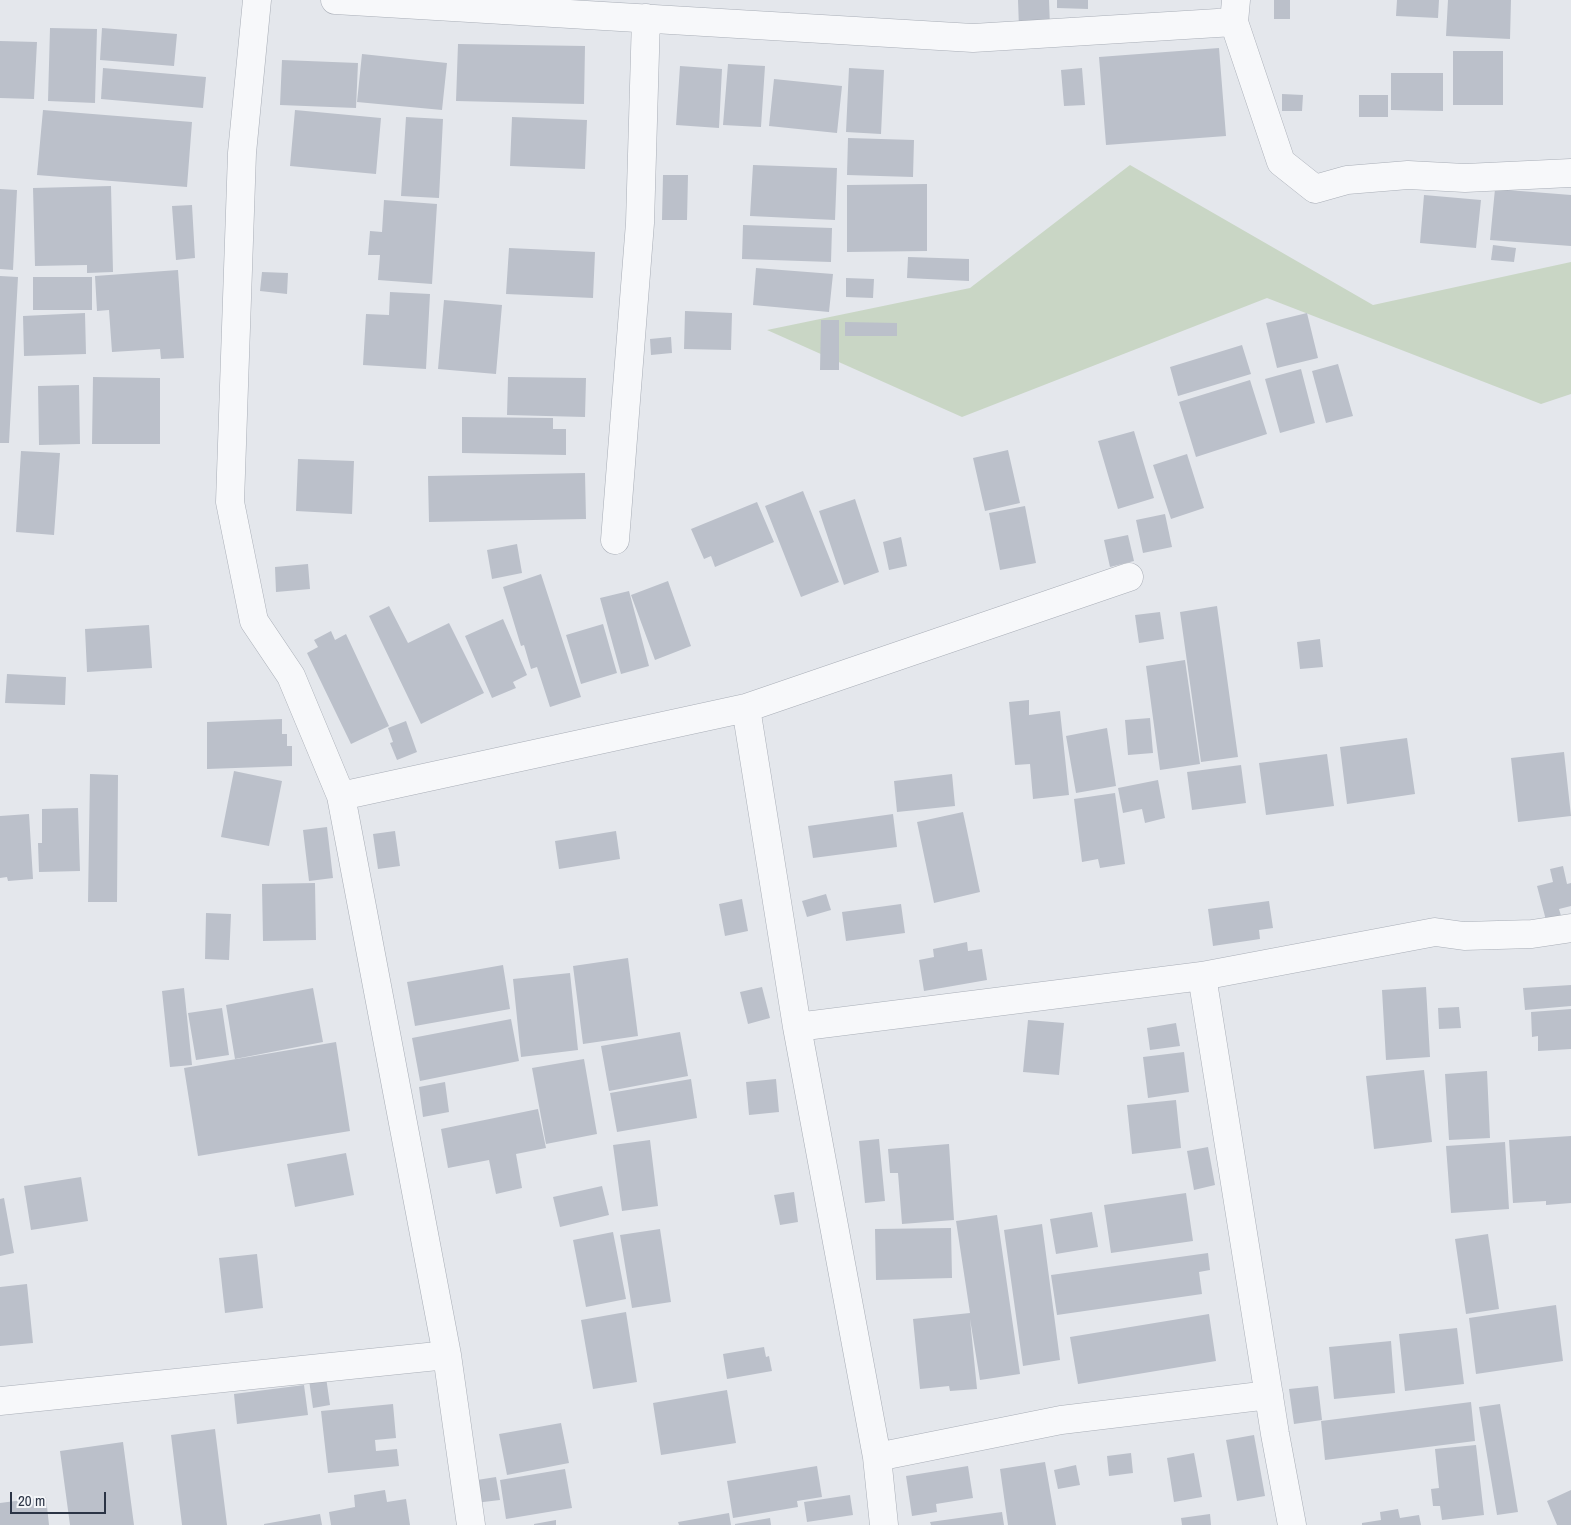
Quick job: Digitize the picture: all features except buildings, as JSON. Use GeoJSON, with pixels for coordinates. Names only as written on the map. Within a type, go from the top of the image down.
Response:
{"type":"FeatureCollection","features":[{"type":"Feature","properties":{"kind":"street"},"geometry":{"type":"LineString","coordinates":[[257,0],[242,153],[230,502],[254,621],[291,676],[341,796],[447,1355],[471,1525]]}},
{"type":"Feature","properties":{"kind":"street"},"geometry":{"type":"LineString","coordinates":[[335,0],[973,38],[1235,11],[1281,162],[1316,189],[1347,180],[1408,175],[1465,178],[1571,174]]}},
{"type":"Feature","properties":{"kind":"street"},"geometry":{"type":"LineString","coordinates":[[615,540],[640,223],[646,18]]}},
{"type":"Feature","properties":{"kind":"street"},"geometry":{"type":"LineString","coordinates":[[341,796],[746,708],[1129,577]]}},
{"type":"Feature","properties":{"kind":"street"},"geometry":{"type":"LineString","coordinates":[[746,708],[797,1027],[878,1457],[884,1525]]}},
{"type":"Feature","properties":{"kind":"street"},"geometry":{"type":"LineString","coordinates":[[797,1027],[1202,976],[1435,932],[1464,936],[1532,934],[1571,928]]}},
{"type":"Feature","properties":{"kind":"street"},"geometry":{"type":"LineString","coordinates":[[1202,976],[1268,1395],[1292,1525]]}},
{"type":"Feature","properties":{"kind":"street"},"geometry":{"type":"LineString","coordinates":[[0,1401],[447,1355]]}},
{"type":"Feature","properties":{"kind":"street"},"geometry":{"type":"LineString","coordinates":[[878,1457],[1061,1420],[1268,1395]]}},
{"type":"Feature","properties":{"kind":"green space"},"geometry":{"type":"Polygon","coordinates":[[[1130,165],[1373,305],[1571,262],[1571,394],[1541,404],[1267,298],[962,417],[767,330],[970,288],[1130,165]]]}}]}
